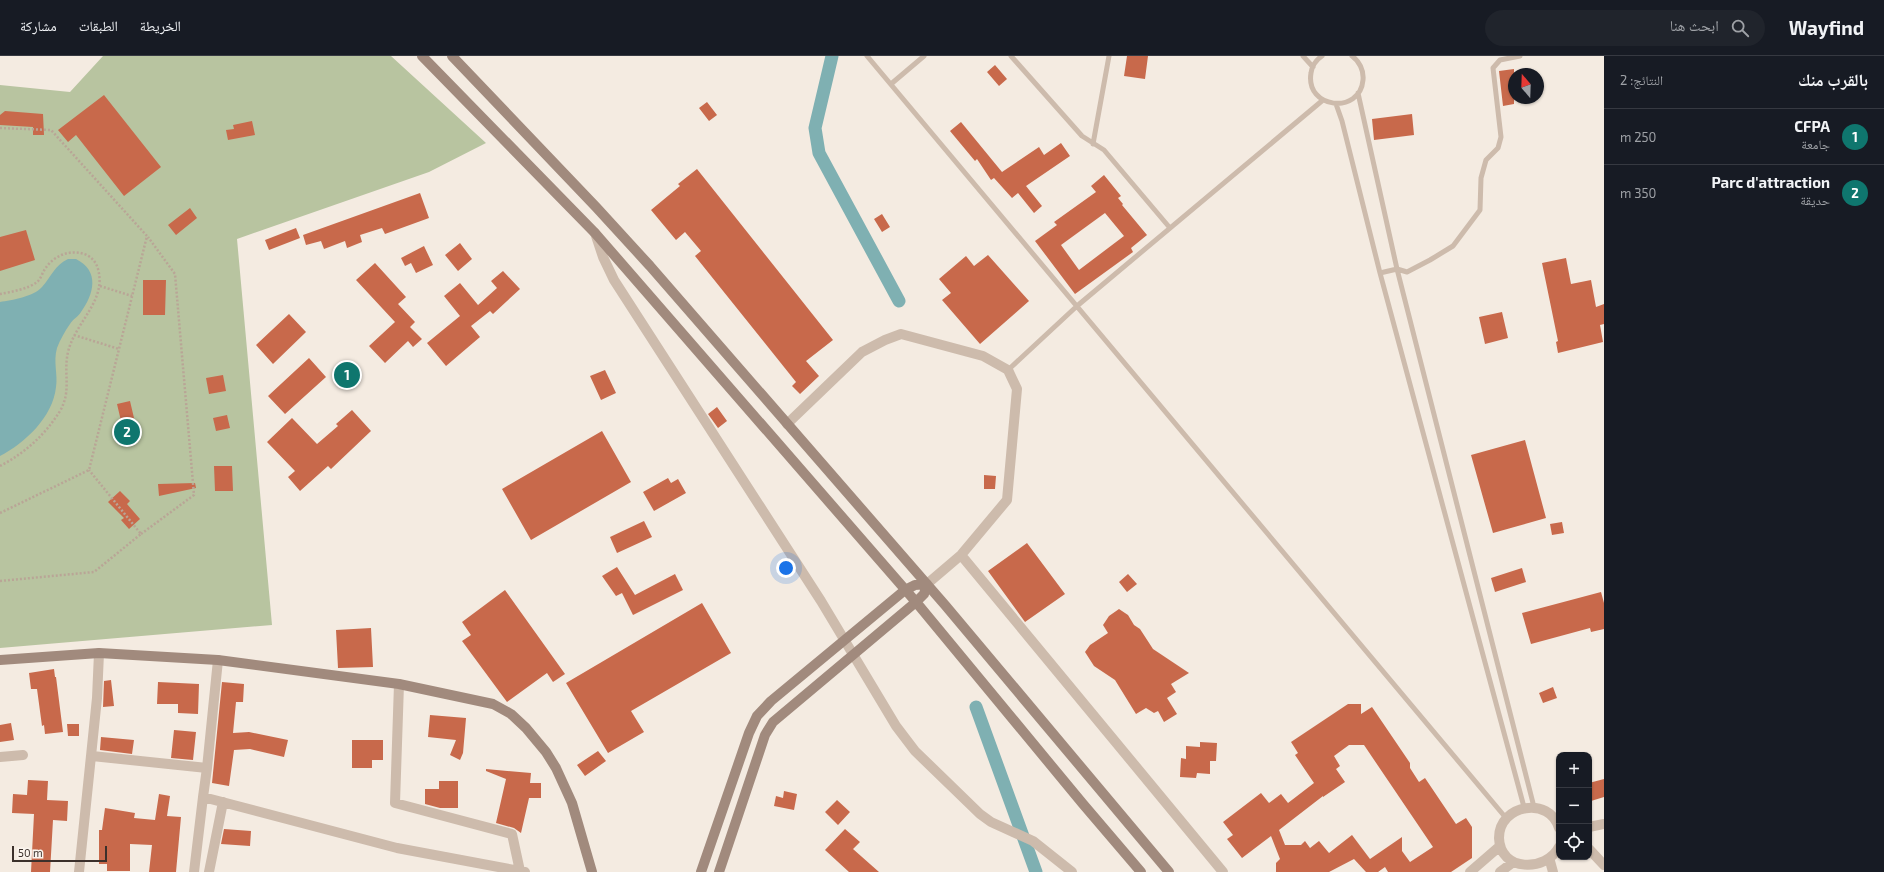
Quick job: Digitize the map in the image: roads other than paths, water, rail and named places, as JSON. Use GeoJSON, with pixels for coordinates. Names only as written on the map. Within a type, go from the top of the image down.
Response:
{"type":"FeatureCollection","features":[{"type":"Feature","properties":{"kind":"main road"},"geometry":{"type":"LineString","coordinates":[[422,56],[595,233],[916,602],[1141,872]]}},
{"type":"Feature","properties":{"kind":"main road"},"geometry":{"type":"LineString","coordinates":[[452,56],[623,236],[927,584],[1169,872]]}},
{"type":"Feature","properties":{"kind":"main road"},"geometry":{"type":"LineString","coordinates":[[701,872],[749,733],[757,716],[764,708],[905,590],[916,585],[927,584]]}},
{"type":"Feature","properties":{"kind":"main road"},"geometry":{"type":"LineString","coordinates":[[719,872],[768,728],[778,716],[916,602],[924,594],[927,584]]}},
{"type":"Feature","properties":{"kind":"main road"},"geometry":{"type":"LineString","coordinates":[[0,660],[98,654],[218,660],[399,684],[492,704],[512,714],[546,752],[565,785],[592,872]]}},
{"type":"Feature","properties":{"kind":"street"},"geometry":{"type":"LineString","coordinates":[[595,233],[603,257],[614,280],[845,640],[896,726],[915,752],[970,806],[991,822],[1023,836],[1044,848],[1072,872]]}},
{"type":"Feature","properties":{"kind":"street"},"geometry":{"type":"LineString","coordinates":[[787,424],[862,352],[901,334],[983,356],[1008,370],[1017,389],[1007,500],[961,555],[927,584]]}},
{"type":"Feature","properties":{"kind":"street"},"geometry":{"type":"LineString","coordinates":[[961,555],[1223,872]]}},
{"type":"Feature","properties":{"kind":"street"},"geometry":{"type":"LineString","coordinates":[[79,872],[98,698],[98,654]]}},
{"type":"Feature","properties":{"kind":"street"},"geometry":{"type":"LineString","coordinates":[[194,872],[207,768],[218,660]]}},
{"type":"Feature","properties":{"kind":"street"},"geometry":{"type":"LineString","coordinates":[[203,797],[397,848],[523,872],[512,834],[395,803],[399,684]]}},
{"type":"Feature","properties":{"kind":"street"},"geometry":{"type":"LineString","coordinates":[[0,757],[23,755]]}},
{"type":"Feature","properties":{"kind":"street"},"geometry":{"type":"LineString","coordinates":[[92,756],[207,768]]}},
{"type":"Feature","properties":{"kind":"street"},"geometry":{"type":"LineString","coordinates":[[209,872],[223,802]]}},
{"type":"Feature","properties":{"kind":"street"},"geometry":{"type":"LineString","coordinates":[[1556,854],[1550,861],[1541,866],[1531,868],[1521,867],[1512,862],[1505,855],[1500,846],[1499,836],[1501,826],[1506,818],[1514,811],[1529,807],[1544,810],[1552,816],[1557,824]]}},
{"type":"Feature","properties":{"kind":"street"},"geometry":{"type":"LineString","coordinates":[[1592,826],[1604,824]]}},
{"type":"Feature","properties":{"kind":"street"},"geometry":{"type":"LineString","coordinates":[[1470,872],[1500,846]]}},
{"type":"Feature","properties":{"kind":"street"},"geometry":{"type":"LineString","coordinates":[[1592,852],[1604,865]]}},
{"type":"Feature","properties":{"kind":"street"},"geometry":{"type":"LineString","coordinates":[[1550,861],[1553,872]]}},
{"type":"Feature","properties":{"kind":"street"},"geometry":{"type":"LineString","coordinates":[[1500,872],[1512,862]]}},
{"type":"Feature","properties":{"kind":"lane"},"geometry":{"type":"LineString","coordinates":[[867,56],[1506,818]]}},
{"type":"Feature","properties":{"kind":"lane"},"geometry":{"type":"LineString","coordinates":[[891,84],[924,56]]}},
{"type":"Feature","properties":{"kind":"lane"},"geometry":{"type":"LineString","coordinates":[[1011,56],[1082,136],[1104,150],[1170,228]]}},
{"type":"Feature","properties":{"kind":"lane"},"geometry":{"type":"LineString","coordinates":[[1093,144],[1109,56]]}},
{"type":"Feature","properties":{"kind":"lane"},"geometry":{"type":"LineString","coordinates":[[1303,56],[1313,67]]}},
{"type":"Feature","properties":{"kind":"lane"},"geometry":{"type":"LineString","coordinates":[[1322,56],[1313,67],[1310,78],[1311,86],[1315,93],[1323,100],[1336,104],[1348,102],[1358,93],[1362,85],[1362,70],[1359,63],[1352,56]]}},
{"type":"Feature","properties":{"kind":"lane"},"geometry":{"type":"LineString","coordinates":[[1380,273],[1397,269],[1407,272],[1453,246],[1480,210],[1481,178],[1486,160],[1498,148],[1501,137],[1494,68],[1500,60],[1520,56]]}},
{"type":"Feature","properties":{"kind":"lane"},"geometry":{"type":"LineString","coordinates":[[1358,93],[1397,269],[1529,807]]}},
{"type":"Feature","properties":{"kind":"lane"},"geometry":{"type":"LineString","coordinates":[[1008,370],[1078,306],[1323,100]]}},
{"type":"Feature","properties":{"kind":"lane"},"geometry":{"type":"LineString","coordinates":[[1336,104],[1342,121],[1380,273],[1529,807]]}},
{"type":"Feature","properties":{"kind":"water"},"geometry":{"type":"Polygon","coordinates":[[[68,259],[76,259],[84,264],[89,270],[92,276],[92,283],[89,298],[80,314],[71,322],[57,348],[55,358],[56,387],[50,409],[44,419],[28,436],[19,444],[0,456],[0,302],[22,298],[38,290],[56,268],[68,259]]]}},
{"type":"Feature","properties":{"kind":"waterway"},"geometry":{"type":"LineString","coordinates":[[832,56],[815,128],[819,153],[899,301]]}},
{"type":"Feature","properties":{"kind":"waterway"},"geometry":{"type":"LineString","coordinates":[[976,707],[1036,872]]}},
{"type":"Feature","properties":{"kind":"place","name":"CFPA"},"geometry":{"type":"Point","coordinates":[347,375]}},
{"type":"Feature","properties":{"kind":"place","name":"Parc d'attraction"},"geometry":{"type":"Point","coordinates":[127,432]}}]}
